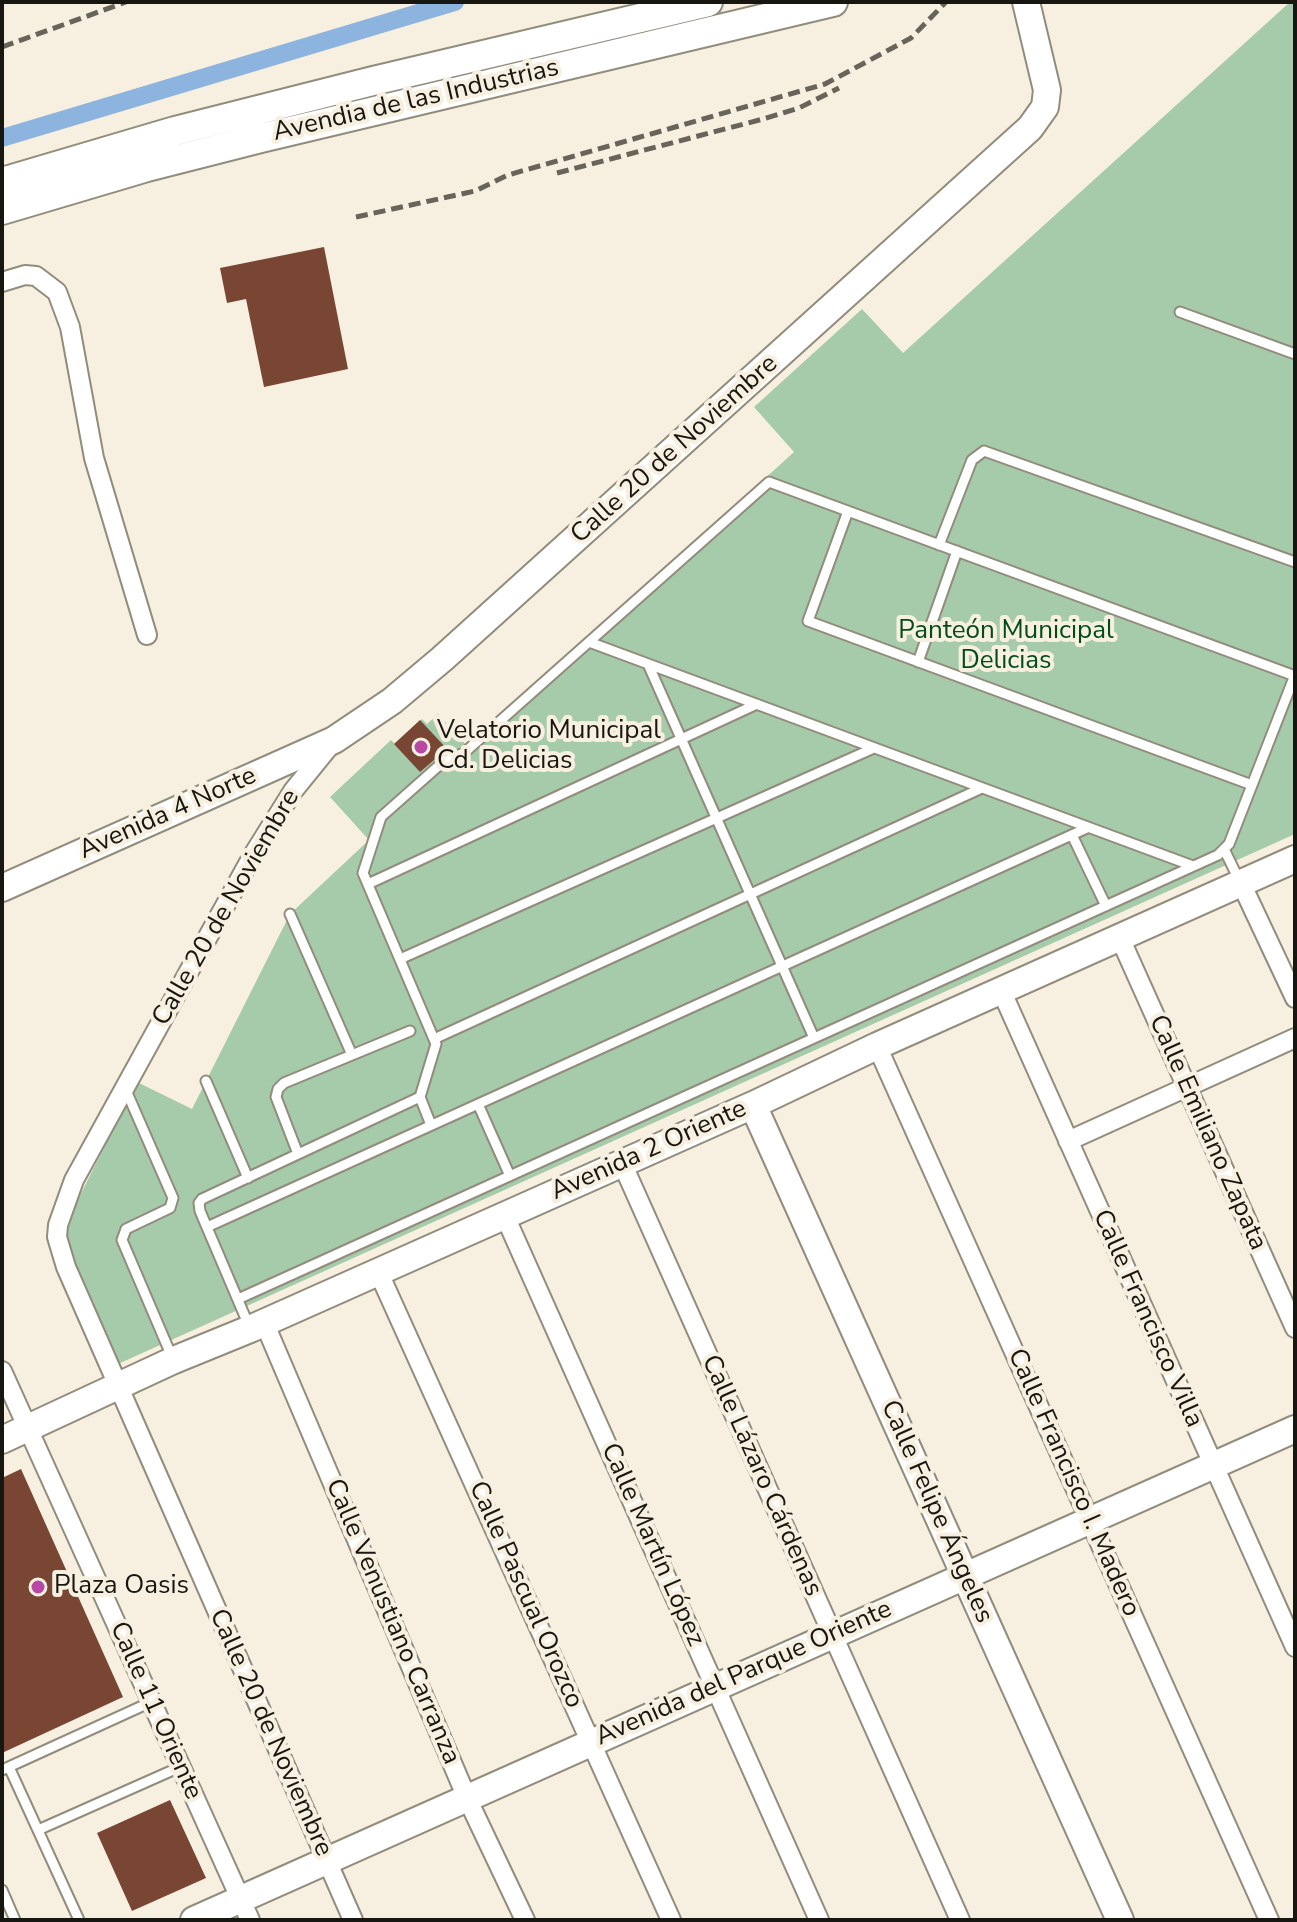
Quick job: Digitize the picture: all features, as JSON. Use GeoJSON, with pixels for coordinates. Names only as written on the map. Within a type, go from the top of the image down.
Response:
{"type":"FeatureCollection","features":[{"type":"Feature","properties":{"kind":"main road","name":"Avendia de las Industrias"},"geometry":{"type":"LineString","coordinates":[[2,182],[175,131],[708,2]]}},
{"type":"Feature","properties":{"kind":"main road","name":"Avendia de las Industrias"},"geometry":{"type":"LineString","coordinates":[[2,210],[147,167],[261,138],[833,2]]}},
{"type":"Feature","properties":{"kind":"street","name":"Calle 20 de Noviembre"},"geometry":{"type":"LineString","coordinates":[[353,1920],[66,1267],[57,1237],[58,1225],[74,1180],[253,855],[293,791],[334,740],[392,701],[442,659],[1030,128],[1045,107],[1047,90],[1026,2]]}},
{"type":"Feature","properties":{"kind":"street"},"geometry":{"type":"LineString","coordinates":[[2,282],[25,275],[36,276],[57,292],[80,376],[94,458],[147,635]]}},
{"type":"Feature","properties":{"kind":"street","name":"Avenida 4 Norte"},"geometry":{"type":"LineString","coordinates":[[2,888],[334,740]]}},
{"type":"Feature","properties":{"kind":"street","name":"Avenida 2 Oriente"},"geometry":{"type":"LineString","coordinates":[[2,1440],[174,1360],[753,1105],[877,1046],[1295,859]]}},
{"type":"Feature","properties":{"kind":"street"},"geometry":{"type":"LineString","coordinates":[[1241,883],[1295,998]]}},
{"type":"Feature","properties":{"kind":"street","name":"Calle Emiliano Zapata"},"geometry":{"type":"LineString","coordinates":[[1120,938],[1295,1328]]}},
{"type":"Feature","properties":{"kind":"street","name":"Calle Francisco Villa"},"geometry":{"type":"LineString","coordinates":[[1001,990],[1295,1647]]}},
{"type":"Feature","properties":{"kind":"street"},"geometry":{"type":"LineString","coordinates":[[1068,1141],[1295,1038]]}},
{"type":"Feature","properties":{"kind":"street","name":"Calle Francisco I. Madero"},"geometry":{"type":"LineString","coordinates":[[877,1046],[1269,1920]]}},
{"type":"Feature","properties":{"kind":"street","name":"Calle Felipe Ángeles"},"geometry":{"type":"LineString","coordinates":[[753,1105],[1120,1920]]}},
{"type":"Feature","properties":{"kind":"street","name":"Calle Lázaro Cárdenas"},"geometry":{"type":"LineString","coordinates":[[622,1163],[960,1920]]}},
{"type":"Feature","properties":{"kind":"street","name":"Calle Martín López"},"geometry":{"type":"LineString","coordinates":[[504,1214],[819,1920]]}},
{"type":"Feature","properties":{"kind":"street","name":"Calle Pascual Orozco"},"geometry":{"type":"LineString","coordinates":[[378,1271],[671,1920]]}},
{"type":"Feature","properties":{"kind":"street","name":"Calle Venustiano Carranza"},"geometry":{"type":"LineString","coordinates":[[257,1326],[467,1798],[525,1920]]}},
{"type":"Feature","properties":{"kind":"street","name":"Calle 11 Oriente"},"geometry":{"type":"LineString","coordinates":[[2,1371],[245,1910]]}},
{"type":"Feature","properties":{"kind":"street","name":"Avenida del Parque Oriente"},"geometry":{"type":"LineString","coordinates":[[194,1920],[245,1910],[326,1861],[1295,1429]]}},
{"type":"Feature","properties":{"kind":"lane"},"geometry":{"type":"LineString","coordinates":[[1180,312],[1295,354]]}},
{"type":"Feature","properties":{"kind":"lane"},"geometry":{"type":"LineString","coordinates":[[939,545],[972,460],[984,451],[1295,562]]}},
{"type":"Feature","properties":{"kind":"lane"},"geometry":{"type":"LineString","coordinates":[[238,1299],[1218,855],[1229,844],[1295,676],[769,482],[464,753],[443,762],[381,817],[363,873],[436,1044],[420,1097],[431,1125]]}},
{"type":"Feature","properties":{"kind":"lane"},"geometry":{"type":"LineString","coordinates":[[848,511],[808,621],[1252,785]]}},
{"type":"Feature","properties":{"kind":"lane"},"geometry":{"type":"LineString","coordinates":[[918,662],[957,551]]}},
{"type":"Feature","properties":{"kind":"lane"},"geometry":{"type":"LineString","coordinates":[[589,642],[1193,866]]}},
{"type":"Feature","properties":{"kind":"lane"},"geometry":{"type":"LineString","coordinates":[[648,664],[814,1038]]}},
{"type":"Feature","properties":{"kind":"lane"},"geometry":{"type":"LineString","coordinates":[[368,884],[757,704]]}},
{"type":"Feature","properties":{"kind":"lane"},"geometry":{"type":"LineString","coordinates":[[400,959],[874,748]]}},
{"type":"Feature","properties":{"kind":"lane"},"geometry":{"type":"LineString","coordinates":[[434,1039],[982,788]]}},
{"type":"Feature","properties":{"kind":"lane"},"geometry":{"type":"LineString","coordinates":[[207,1227],[1087,828]]}},
{"type":"Feature","properties":{"kind":"lane"},"geometry":{"type":"LineString","coordinates":[[1072,835],[1106,906]]}},
{"type":"Feature","properties":{"kind":"lane"},"geometry":{"type":"LineString","coordinates":[[1224,849],[1241,883]]}},
{"type":"Feature","properties":{"kind":"lane"},"geometry":{"type":"LineString","coordinates":[[290,914],[352,1055]]}},
{"type":"Feature","properties":{"kind":"lane"},"geometry":{"type":"LineString","coordinates":[[298,1154],[276,1097],[278,1089],[284,1083],[410,1031]]}},
{"type":"Feature","properties":{"kind":"lane"},"geometry":{"type":"LineString","coordinates":[[206,1081],[248,1178]]}},
{"type":"Feature","properties":{"kind":"lane"},"geometry":{"type":"LineString","coordinates":[[125,1088],[173,1198],[170,1208],[126,1229],[122,1240],[174,1360]]}},
{"type":"Feature","properties":{"kind":"lane"},"geometry":{"type":"LineString","coordinates":[[257,1326],[238,1299],[199,1203],[420,1097]]}},
{"type":"Feature","properties":{"kind":"lane"},"geometry":{"type":"LineString","coordinates":[[478,1104],[510,1176]]}},
{"type":"Feature","properties":{"kind":"lane"},"geometry":{"type":"LineString","coordinates":[[79,1920],[6,1768],[151,1702]]}},
{"type":"Feature","properties":{"kind":"lane"},"geometry":{"type":"LineString","coordinates":[[38,1830],[180,1767]]}},
{"type":"Feature","properties":{"kind":"lane"},"geometry":{"type":"LineString","coordinates":[[2,1890],[15,1920]]}},
{"type":"Feature","properties":{"kind":"green space","name":"Panteón Municipal Delicias"},"geometry":{"type":"Polygon","coordinates":[[[1290,2],[1295,2],[1295,834],[118,1364],[60,1235],[137,1082],[192,1109],[290,914],[369,840],[330,797],[391,740],[395,744],[422,719],[427,724],[438,714],[469,748],[794,452],[754,407],[862,309],[903,353],[1290,2]]]}},
{"type":"Feature","properties":{"kind":"building"},"geometry":{"type":"Polygon","coordinates":[[[324,247],[348,369],[264,387],[246,299],[227,303],[220,268],[324,247]]]}},
{"type":"Feature","properties":{"kind":"building","name":"Velatorio Municipal Cd. Delicias"},"geometry":{"type":"Polygon","coordinates":[[[420,720],[447,749],[420,772],[394,744],[420,720]]]}},
{"type":"Feature","properties":{"kind":"building","name":"Plaza Oasis"},"geometry":{"type":"Polygon","coordinates":[[[21,1469],[123,1697],[2,1753],[2,1478],[21,1469]]]}},
{"type":"Feature","properties":{"kind":"building"},"geometry":{"type":"Polygon","coordinates":[[[170,1800],[206,1878],[132,1911],[97,1833],[170,1800]]]}},
{"type":"Feature","properties":{"kind":"waterway"},"geometry":{"type":"LineString","coordinates":[[2,138],[455,2]]}},
{"type":"Feature","properties":{"kind":"railway"},"geometry":{"type":"LineString","coordinates":[[2,47],[126,2]]}},
{"type":"Feature","properties":{"kind":"railway"},"geometry":{"type":"LineString","coordinates":[[356,217],[475,191],[508,175],[825,84],[911,38],[946,2]]}},
{"type":"Feature","properties":{"kind":"railway"},"geometry":{"type":"LineString","coordinates":[[557,173],[763,119],[799,108],[839,88]]}},
{"type":"Feature","properties":{"kind":"place","name":"Velatorio Municipal Cd. Delicias"},"geometry":{"type":"Point","coordinates":[421,747]}},
{"type":"Feature","properties":{"kind":"place","name":"Plaza Oasis"},"geometry":{"type":"Point","coordinates":[38,1587]}}]}
